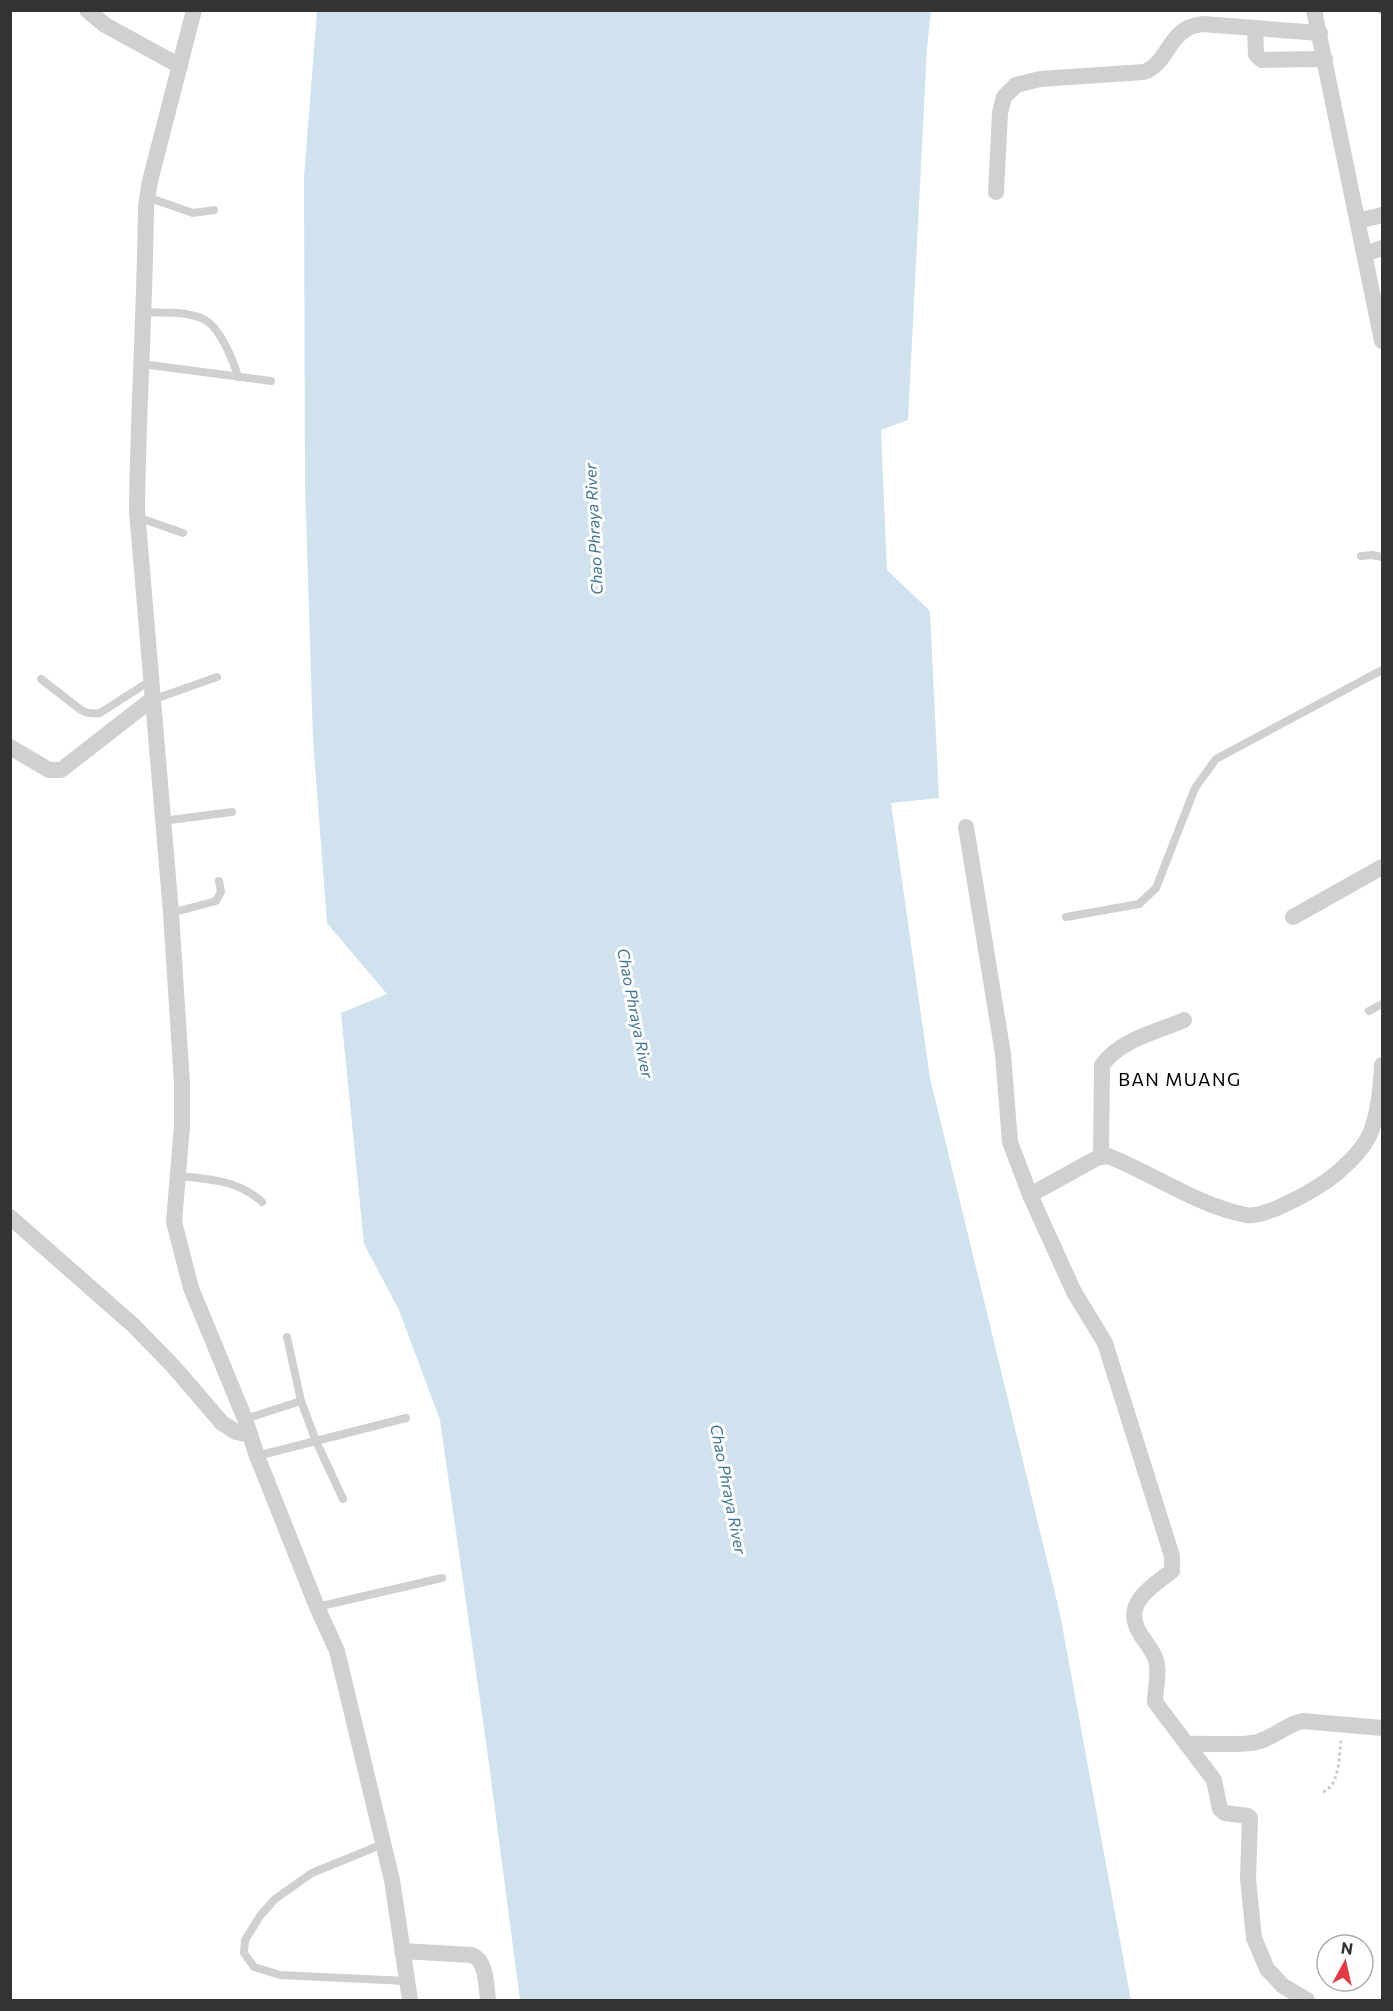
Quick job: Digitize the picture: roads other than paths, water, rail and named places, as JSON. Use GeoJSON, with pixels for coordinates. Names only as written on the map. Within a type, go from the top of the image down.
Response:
{"type":"FeatureCollection","features":[{"type":"Feature","properties":{"kind":"street"},"geometry":{"type":"LineString","coordinates":[[87,10],[105,25],[180,66]]}},
{"type":"Feature","properties":{"kind":"street"},"geometry":{"type":"LineString","coordinates":[[194,10],[147,197],[137,449],[137,517],[161,821],[171,913],[182,1084],[182,1126],[174,1222],[191,1288],[317,1607],[337,1651],[392,1880],[406,1994]]}},
{"type":"Feature","properties":{"kind":"street"},"geometry":{"type":"LineString","coordinates":[[1314,10],[1383,341]]}},
{"type":"Feature","properties":{"kind":"street"},"geometry":{"type":"LineString","coordinates":[[996,192],[999,113],[1004,97],[1016,85],[1040,79],[1144,72],[1157,66],[1178,36],[1188,28],[1202,24],[1320,33]]}},
{"type":"Feature","properties":{"kind":"street"},"geometry":{"type":"LineString","coordinates":[[1255,28],[1256,56],[1262,60],[1325,59]]}},
{"type":"Feature","properties":{"kind":"street"},"geometry":{"type":"LineString","coordinates":[[1358,221],[1383,214]]}},
{"type":"Feature","properties":{"kind":"street"},"geometry":{"type":"LineString","coordinates":[[1365,254],[1383,248]]}},
{"type":"Feature","properties":{"kind":"street"},"geometry":{"type":"LineString","coordinates":[[10,747],[49,770],[61,770],[151,700]]}},
{"type":"Feature","properties":{"kind":"street"},"geometry":{"type":"LineString","coordinates":[[966,827],[1003,1054],[1010,1142],[1030,1195],[1074,1292],[1105,1343],[1172,1557],[1172,1571],[1137,1599],[1134,1611],[1136,1626],[1156,1660],[1155,1702],[1214,1780],[1220,1809],[1225,1813],[1250,1818],[1248,1879],[1254,1938],[1267,1970],[1282,1986],[1307,2001]]}},
{"type":"Feature","properties":{"kind":"street"},"geometry":{"type":"LineString","coordinates":[[1293,917],[1383,867]]}},
{"type":"Feature","properties":{"kind":"street"},"geometry":{"type":"LineString","coordinates":[[1101,1156],[1102,1065],[1112,1054],[1130,1041],[1184,1020]]}},
{"type":"Feature","properties":{"kind":"street"},"geometry":{"type":"LineString","coordinates":[[1030,1195],[1101,1156],[1107,1156],[1216,1207],[1247,1216],[1264,1214],[1329,1179],[1359,1149],[1371,1131],[1380,1093],[1383,1065]]}},
{"type":"Feature","properties":{"kind":"street"},"geometry":{"type":"LineString","coordinates":[[10,1217],[133,1325],[173,1366],[222,1424],[236,1432],[247,1427]]}},
{"type":"Feature","properties":{"kind":"street"},"geometry":{"type":"LineString","coordinates":[[1187,1744],[1255,1743],[1303,1721],[1383,1728]]}},
{"type":"Feature","properties":{"kind":"street"},"geometry":{"type":"LineString","coordinates":[[402,1951],[478,1957],[482,1964],[488,2001]]}},
{"type":"Feature","properties":{"kind":"lane"},"geometry":{"type":"LineString","coordinates":[[147,197],[194,213],[214,210]]}},
{"type":"Feature","properties":{"kind":"lane"},"geometry":{"type":"LineString","coordinates":[[143,312],[204,318],[213,326],[227,350],[238,377]]}},
{"type":"Feature","properties":{"kind":"lane"},"geometry":{"type":"LineString","coordinates":[[142,364],[271,381]]}},
{"type":"Feature","properties":{"kind":"lane"},"geometry":{"type":"LineString","coordinates":[[137,517],[183,533]]}},
{"type":"Feature","properties":{"kind":"lane"},"geometry":{"type":"LineString","coordinates":[[1361,556],[1383,557]]}},
{"type":"Feature","properties":{"kind":"lane"},"geometry":{"type":"LineString","coordinates":[[1066,917],[1139,904],[1156,888],[1195,788],[1216,759],[1383,670]]}},
{"type":"Feature","properties":{"kind":"lane"},"geometry":{"type":"LineString","coordinates":[[151,700],[217,677]]}},
{"type":"Feature","properties":{"kind":"lane"},"geometry":{"type":"LineString","coordinates":[[41,679],[81,710],[93,714],[100,713],[150,681]]}},
{"type":"Feature","properties":{"kind":"lane"},"geometry":{"type":"LineString","coordinates":[[161,821],[232,812]]}},
{"type":"Feature","properties":{"kind":"lane"},"geometry":{"type":"LineString","coordinates":[[171,913],[216,901],[221,892],[219,881]]}},
{"type":"Feature","properties":{"kind":"lane"},"geometry":{"type":"LineString","coordinates":[[1369,1011],[1383,1005]]}},
{"type":"Feature","properties":{"kind":"lane"},"geometry":{"type":"LineString","coordinates":[[178,1176],[221,1180],[245,1190],[262,1202]]}},
{"type":"Feature","properties":{"kind":"lane"},"geometry":{"type":"LineString","coordinates":[[287,1337],[301,1401],[316,1441],[343,1499]]}},
{"type":"Feature","properties":{"kind":"lane"},"geometry":{"type":"LineString","coordinates":[[247,1427],[301,1401]]}},
{"type":"Feature","properties":{"kind":"lane"},"geometry":{"type":"LineString","coordinates":[[257,1456],[406,1418]]}},
{"type":"Feature","properties":{"kind":"lane"},"geometry":{"type":"LineString","coordinates":[[317,1607],[442,1578]]}},
{"type":"Feature","properties":{"kind":"lane"},"geometry":{"type":"LineString","coordinates":[[383,1844],[312,1873],[275,1899],[260,1916],[245,1940],[244,1953],[254,1967],[280,1975],[406,1994]]}},
{"type":"Feature","properties":{"kind":"water","name":"Chao Phraya River"},"geometry":{"type":"Polygon","coordinates":[[[317,11],[931,11],[927,48],[908,420],[881,430],[887,570],[930,611],[939,798],[891,803],[930,1078],[1060,1614],[1131,2000],[520,2000],[440,1420],[399,1310],[364,1244],[341,1013],[387,994],[327,923],[313,740],[305,483],[304,177],[317,11]]]}},
{"type":"Feature","properties":{"kind":"district","name":"BAN MUANG"},"geometry":{"type":"Point","coordinates":[1180,1079]}}]}
